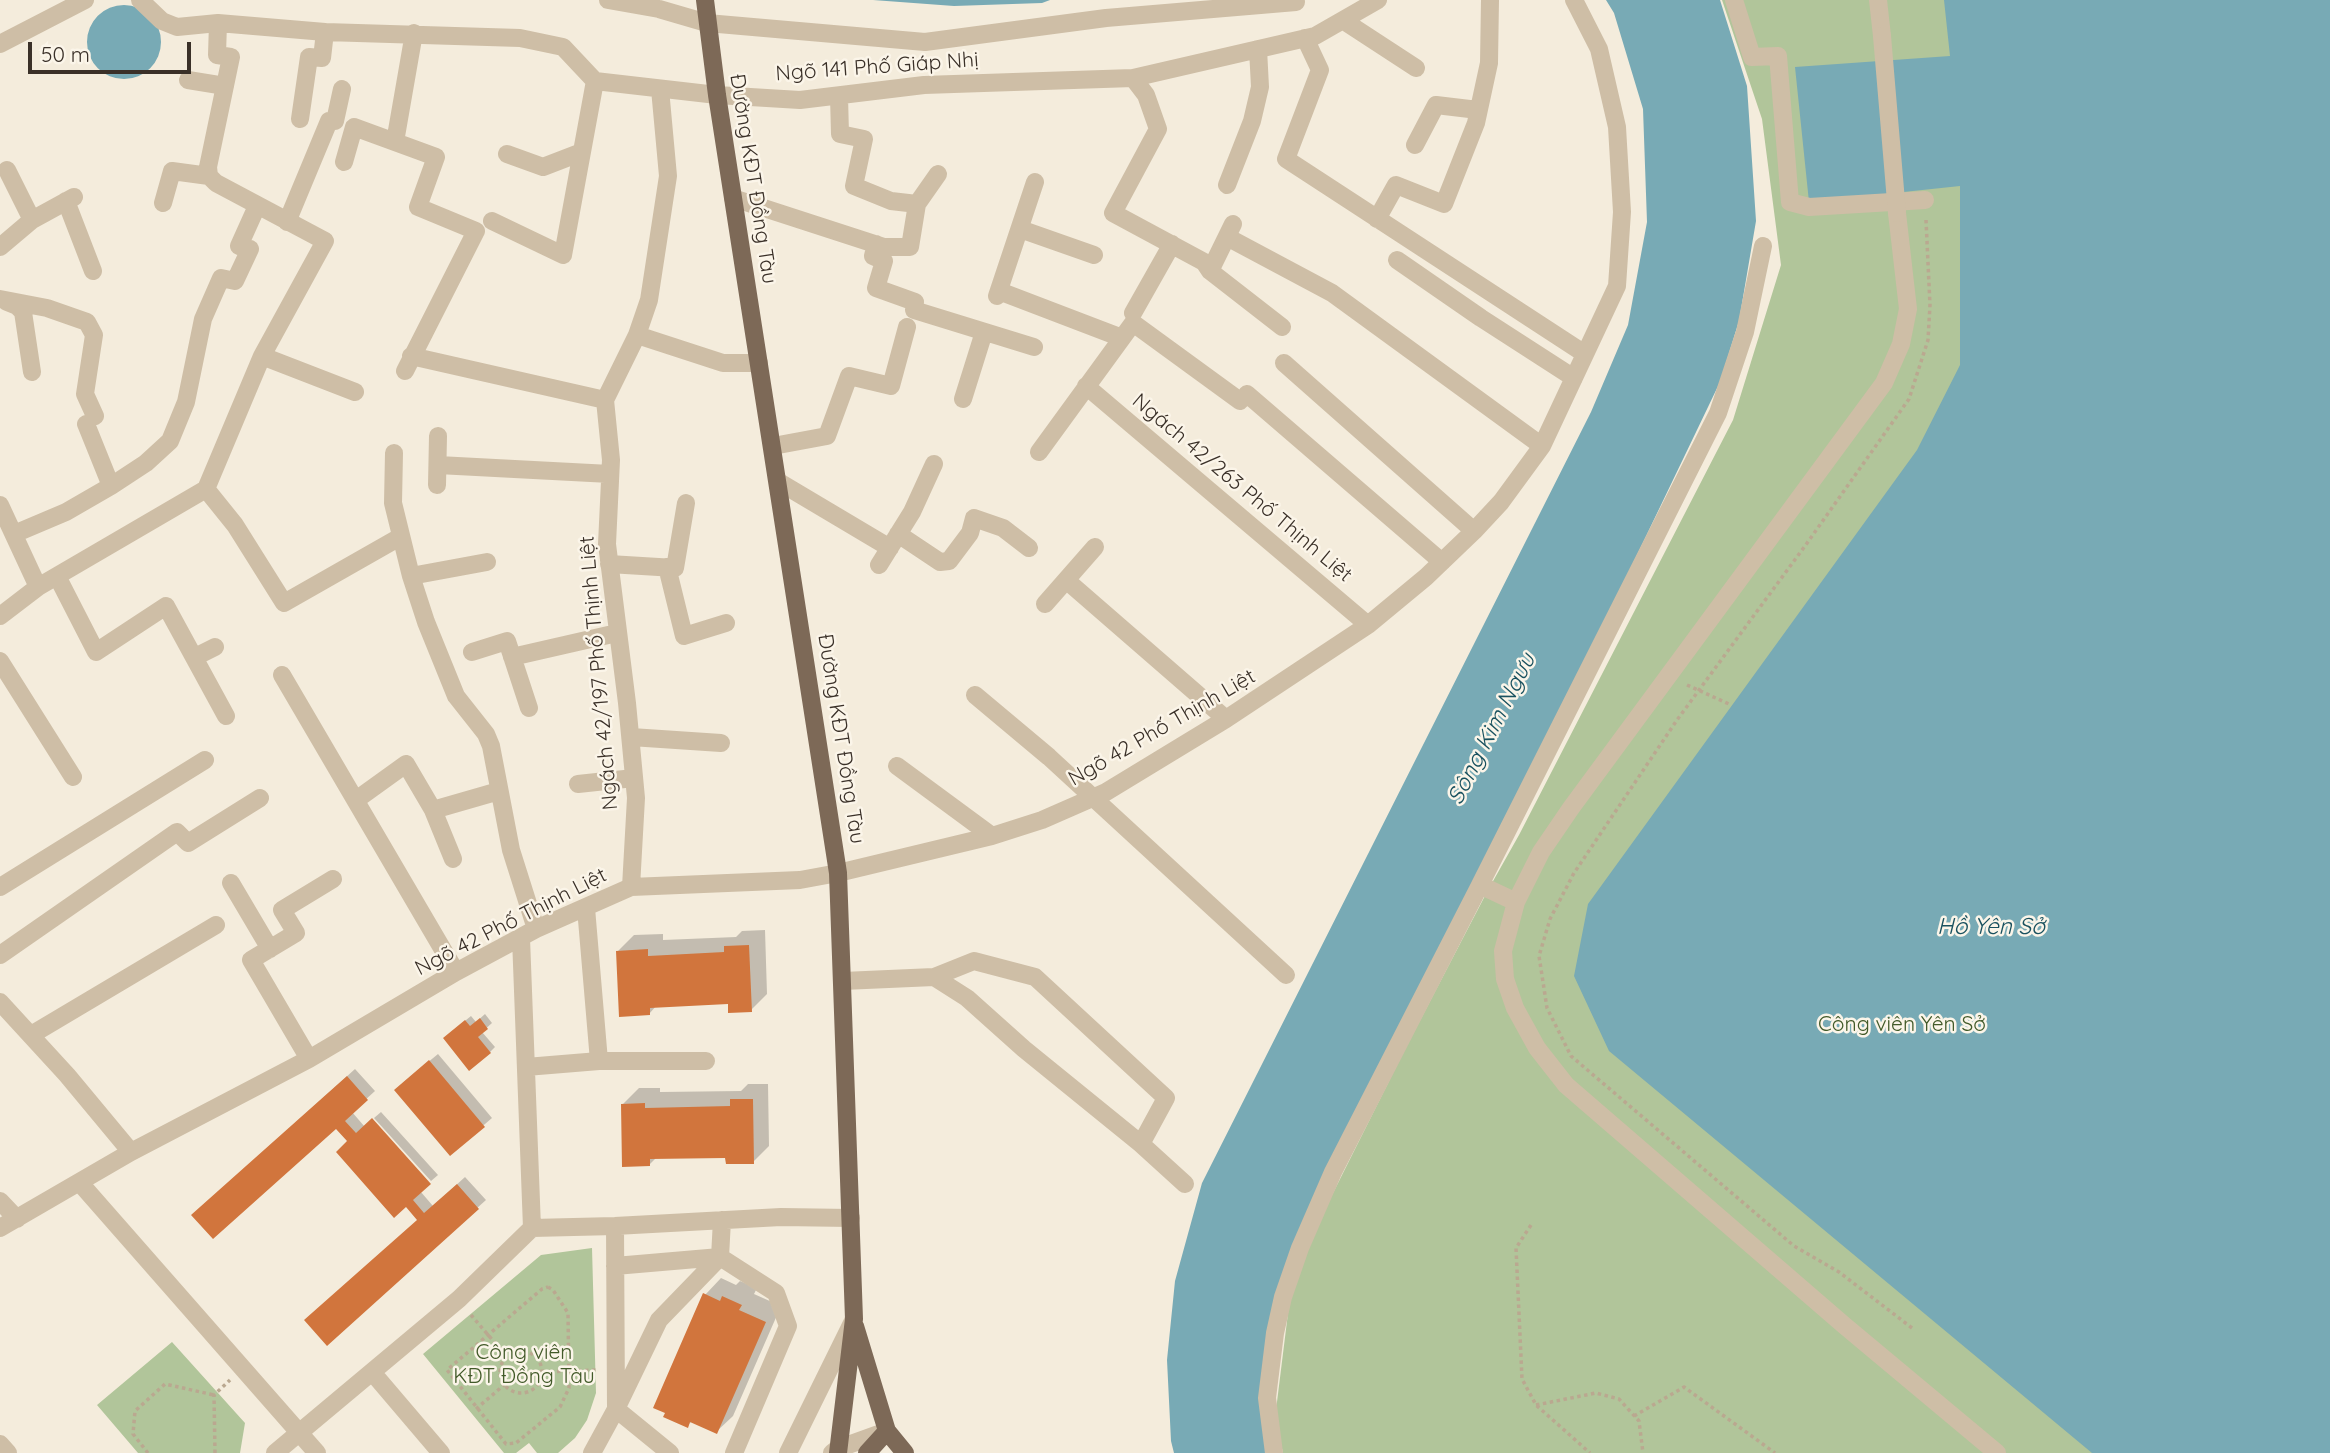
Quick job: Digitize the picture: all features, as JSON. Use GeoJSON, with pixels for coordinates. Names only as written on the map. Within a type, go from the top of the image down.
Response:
{"type":"FeatureCollection","features":[{"type":"Feature","properties":{"kind":"main road","name":"Đường KĐT Đồng Tàu"},"geometry":{"type":"LineString","coordinates":[[705,0],[758,363],[779,482],[838,873],[854,1319]]}},
{"type":"Feature","properties":{"kind":"main road"},"geometry":{"type":"LineString","coordinates":[[854,1319],[887,1431],[905,1453]]}},
{"type":"Feature","properties":{"kind":"main road"},"geometry":{"type":"LineString","coordinates":[[836,1452],[854,1319]]}},
{"type":"Feature","properties":{"kind":"main road"},"geometry":{"type":"LineString","coordinates":[[867,1453],[887,1431]]}},
{"type":"Feature","properties":{"kind":"street"},"geometry":{"type":"LineString","coordinates":[[140,0],[162,21],[177,27],[218,23],[325,32],[520,38],[563,47],[595,81],[563,255],[492,221]]}},
{"type":"Feature","properties":{"kind":"street","name":"Ngõ 141 Phố Giáp Nhị"},"geometry":{"type":"LineString","coordinates":[[608,0],[659,9],[707,23],[925,42],[1106,18],[1296,2]]}},
{"type":"Feature","properties":{"kind":"street","name":"Ngõ 141 Phố Giáp Nhị"},"geometry":{"type":"LineString","coordinates":[[595,81],[718,95],[800,100],[924,85],[1133,78],[1315,36],[1378,0]]}},
{"type":"Feature","properties":{"kind":"street"},"geometry":{"type":"LineString","coordinates":[[1377,219],[1396,185],[1444,204],[1476,123],[1489,63],[1490,0]]}},
{"type":"Feature","properties":{"kind":"street","name":"Ngõ 42 Phố Thịnh Liệt"},"geometry":{"type":"LineString","coordinates":[[0,1228],[131,1152],[309,1059],[456,972],[529,934],[631,887],[800,880],[992,836],[1042,820],[1106,792],[1226,719],[1368,625],[1442,562],[1501,502],[1542,446],[1617,286],[1622,212],[1617,127],[1599,49],[1574,0]]}},
{"type":"Feature","properties":{"kind":"street"},"geometry":{"type":"LineString","coordinates":[[1734,0],[1752,57],[1778,56],[1790,202],[1809,207],[1925,200]]}},
{"type":"Feature","properties":{"kind":"street"},"geometry":{"type":"LineString","coordinates":[[1878,0],[1908,309],[1901,344],[1884,383],[1547,842],[1516,902],[1503,951],[1505,979],[1516,1008],[1537,1048],[1566,1085],[1845,1326],[1997,1453]]}},
{"type":"Feature","properties":{"kind":"street"},"geometry":{"type":"LineString","coordinates":[[0,44],[73,3]]}},
{"type":"Feature","properties":{"kind":"street"},"geometry":{"type":"LineString","coordinates":[[1344,21],[1416,68]]}},
{"type":"Feature","properties":{"kind":"street"},"geometry":{"type":"LineString","coordinates":[[209,177],[208,167],[231,57],[217,55],[218,23]]}},
{"type":"Feature","properties":{"kind":"street"},"geometry":{"type":"LineString","coordinates":[[300,119],[309,57],[322,58],[325,32]]}},
{"type":"Feature","properties":{"kind":"street"},"geometry":{"type":"LineString","coordinates":[[395,142],[414,33]]}},
{"type":"Feature","properties":{"kind":"street"},"geometry":{"type":"LineString","coordinates":[[1305,38],[1321,70],[1286,159],[1585,354]]}},
{"type":"Feature","properties":{"kind":"street"},"geometry":{"type":"LineString","coordinates":[[1227,185],[1252,121],[1260,87],[1258,49]]}},
{"type":"Feature","properties":{"kind":"street"},"geometry":{"type":"LineString","coordinates":[[1133,78],[1146,95],[1158,129],[1113,213],[1204,262],[1210,271],[1282,327]]}},
{"type":"Feature","properties":{"kind":"street"},"geometry":{"type":"LineString","coordinates":[[188,80],[225,86]]}},
{"type":"Feature","properties":{"kind":"street"},"geometry":{"type":"LineString","coordinates":[[287,222],[329,121],[335,121],[342,89]]}},
{"type":"Feature","properties":{"kind":"street"},"geometry":{"type":"LineString","coordinates":[[344,162],[354,127],[436,157],[418,207],[476,231],[408,364],[605,400],[637,335],[649,300],[668,176],[660,89]]}},
{"type":"Feature","properties":{"kind":"street"},"geometry":{"type":"LineString","coordinates":[[839,96],[841,134],[864,139],[853,187],[891,201],[917,204]]}},
{"type":"Feature","properties":{"kind":"street"},"geometry":{"type":"LineString","coordinates":[[1415,145],[1436,105],[1478,110]]}},
{"type":"Feature","properties":{"kind":"street"},"geometry":{"type":"LineString","coordinates":[[507,154],[543,167],[582,152]]}},
{"type":"Feature","properties":{"kind":"street"},"geometry":{"type":"LineString","coordinates":[[7,170],[32,220]]}},
{"type":"Feature","properties":{"kind":"street"},"geometry":{"type":"LineString","coordinates":[[0,616],[38,587],[206,489],[262,356],[325,242],[209,177],[172,171],[163,203]]}},
{"type":"Feature","properties":{"kind":"street"},"geometry":{"type":"LineString","coordinates":[[733,198],[880,246],[910,247],[917,204],[938,174]]}},
{"type":"Feature","properties":{"kind":"street"},"geometry":{"type":"LineString","coordinates":[[1035,182],[998,294],[1122,338]]}},
{"type":"Feature","properties":{"kind":"street"},"geometry":{"type":"LineString","coordinates":[[0,247],[32,220],[70,199],[93,271]]}},
{"type":"Feature","properties":{"kind":"street"},"geometry":{"type":"LineString","coordinates":[[13,534],[66,512],[111,486],[146,463],[170,441],[186,402],[203,319],[222,278],[235,281],[250,249],[239,246],[257,206]]}},
{"type":"Feature","properties":{"kind":"street"},"geometry":{"type":"LineString","coordinates":[[1020,229],[1094,255]]}},
{"type":"Feature","properties":{"kind":"street"},"geometry":{"type":"LineString","coordinates":[[1210,271],[1230,231],[1332,293],[1542,446]]}},
{"type":"Feature","properties":{"kind":"street"},"geometry":{"type":"LineString","coordinates":[[1039,452],[1122,338],[1172,244]]}},
{"type":"Feature","properties":{"kind":"street"},"geometry":{"type":"LineString","coordinates":[[880,246],[873,256],[884,261],[876,288],[915,302],[914,310],[1034,347]]}},
{"type":"Feature","properties":{"kind":"street"},"geometry":{"type":"LineString","coordinates":[[1274,1453],[1267,1398],[1275,1333],[1283,1297],[1300,1248],[1333,1172],[1718,412],[1745,332],[1763,246]]}},
{"type":"Feature","properties":{"kind":"street"},"geometry":{"type":"LineString","coordinates":[[1397,261],[1574,378]]}},
{"type":"Feature","properties":{"kind":"street"},"geometry":{"type":"LineString","coordinates":[[0,299],[47,308],[87,322],[94,335],[85,394],[90,420],[111,486]]}},
{"type":"Feature","properties":{"kind":"street"},"geometry":{"type":"LineString","coordinates":[[0,299],[17,306],[23,312],[32,372]]}},
{"type":"Feature","properties":{"kind":"street"},"geometry":{"type":"LineString","coordinates":[[1133,318],[1243,398],[1442,562]]}},
{"type":"Feature","properties":{"kind":"street"},"geometry":{"type":"LineString","coordinates":[[773,446],[827,436],[849,376],[891,386],[907,327]]}},
{"type":"Feature","properties":{"kind":"street"},"geometry":{"type":"LineString","coordinates":[[963,399],[984,332]]}},
{"type":"Feature","properties":{"kind":"street"},"geometry":{"type":"LineString","coordinates":[[637,335],[723,363],[758,363]]}},
{"type":"Feature","properties":{"kind":"street"},"geometry":{"type":"LineString","coordinates":[[262,356],[355,392]]}},
{"type":"Feature","properties":{"kind":"street"},"geometry":{"type":"LineString","coordinates":[[1284,363],[1474,531]]}},
{"type":"Feature","properties":{"kind":"street","name":"Ngách 42/263 Phố Thịnh Liệt"},"geometry":{"type":"LineString","coordinates":[[1086,386],[1368,625]]}},
{"type":"Feature","properties":{"kind":"street","name":"Ngách 42/197 Phố Thịnh Liệt"},"geometry":{"type":"LineString","coordinates":[[605,400],[611,460],[607,544],[636,798],[631,887]]}},
{"type":"Feature","properties":{"kind":"street"},"geometry":{"type":"LineString","coordinates":[[437,485],[438,436]]}},
{"type":"Feature","properties":{"kind":"street"},"geometry":{"type":"LineString","coordinates":[[394,453],[393,503],[400,537],[426,622],[456,696],[486,734],[491,746],[529,934],[526,1067],[531,1227]]}},
{"type":"Feature","properties":{"kind":"street"},"geometry":{"type":"LineString","coordinates":[[879,565],[912,512],[934,464]]}},
{"type":"Feature","properties":{"kind":"street"},"geometry":{"type":"LineString","coordinates":[[438,465],[610,474]]}},
{"type":"Feature","properties":{"kind":"street"},"geometry":{"type":"LineString","coordinates":[[779,482],[940,562],[949,561],[970,533],[974,518],[1003,528],[1029,548]]}},
{"type":"Feature","properties":{"kind":"street"},"geometry":{"type":"LineString","coordinates":[[206,489],[235,525],[284,603],[400,537]]}},
{"type":"Feature","properties":{"kind":"street"},"geometry":{"type":"LineString","coordinates":[[609,564],[675,568],[685,503]]}},
{"type":"Feature","properties":{"kind":"street"},"geometry":{"type":"LineString","coordinates":[[0,505],[38,587]]}},
{"type":"Feature","properties":{"kind":"street"},"geometry":{"type":"LineString","coordinates":[[1045,604],[1095,547]]}},
{"type":"Feature","properties":{"kind":"street"},"geometry":{"type":"LineString","coordinates":[[411,576],[487,562]]}},
{"type":"Feature","properties":{"kind":"street"},"geometry":{"type":"LineString","coordinates":[[667,568],[684,636],[726,623]]}},
{"type":"Feature","properties":{"kind":"street"},"geometry":{"type":"LineString","coordinates":[[57,576],[95,659],[166,606],[226,716]]}},
{"type":"Feature","properties":{"kind":"street"},"geometry":{"type":"LineString","coordinates":[[1066,580],[1226,719]]}},
{"type":"Feature","properties":{"kind":"street"},"geometry":{"type":"LineString","coordinates":[[512,657],[617,633]]}},
{"type":"Feature","properties":{"kind":"street"},"geometry":{"type":"LineString","coordinates":[[472,652],[507,641],[529,708]]}},
{"type":"Feature","properties":{"kind":"street"},"geometry":{"type":"LineString","coordinates":[[195,657],[215,647]]}},
{"type":"Feature","properties":{"kind":"street"},"geometry":{"type":"LineString","coordinates":[[0,661],[73,777]]}},
{"type":"Feature","properties":{"kind":"street"},"geometry":{"type":"LineString","coordinates":[[282,675],[456,972]]}},
{"type":"Feature","properties":{"kind":"street"},"geometry":{"type":"LineString","coordinates":[[975,695],[1049,757],[1286,975]]}},
{"type":"Feature","properties":{"kind":"street"},"geometry":{"type":"LineString","coordinates":[[631,737],[721,743]]}},
{"type":"Feature","properties":{"kind":"street"},"geometry":{"type":"LineString","coordinates":[[0,887],[205,760]]}},
{"type":"Feature","properties":{"kind":"street"},"geometry":{"type":"LineString","coordinates":[[355,800],[406,764],[433,810],[453,859]]}},
{"type":"Feature","properties":{"kind":"street"},"geometry":{"type":"LineString","coordinates":[[897,766],[992,836]]}},
{"type":"Feature","properties":{"kind":"street"},"geometry":{"type":"LineString","coordinates":[[578,784],[634,778]]}},
{"type":"Feature","properties":{"kind":"street"},"geometry":{"type":"LineString","coordinates":[[433,810],[499,791]]}},
{"type":"Feature","properties":{"kind":"street"},"geometry":{"type":"LineString","coordinates":[[0,955],[177,832],[188,843],[260,799]]}},
{"type":"Feature","properties":{"kind":"street"},"geometry":{"type":"LineString","coordinates":[[309,1059],[251,960],[296,933],[282,910],[332,879]]}},
{"type":"Feature","properties":{"kind":"street"},"geometry":{"type":"LineString","coordinates":[[232,883],[270,949]]}},
{"type":"Feature","properties":{"kind":"street"},"geometry":{"type":"LineString","coordinates":[[1480,885],[1516,902]]}},
{"type":"Feature","properties":{"kind":"street"},"geometry":{"type":"LineString","coordinates":[[586,908],[599,1061]]}},
{"type":"Feature","properties":{"kind":"street"},"geometry":{"type":"LineString","coordinates":[[31,1035],[216,925]]}},
{"type":"Feature","properties":{"kind":"street"},"geometry":{"type":"LineString","coordinates":[[843,981],[934,977],[974,961],[1035,977],[1166,1098],[1141,1144]]}},
{"type":"Feature","properties":{"kind":"street"},"geometry":{"type":"LineString","coordinates":[[934,977],[967,998],[1185,1184]]}},
{"type":"Feature","properties":{"kind":"street"},"geometry":{"type":"LineString","coordinates":[[0,1002],[131,1152]]}},
{"type":"Feature","properties":{"kind":"street"},"geometry":{"type":"LineString","coordinates":[[526,1067],[599,1061],[706,1061]]}},
{"type":"Feature","properties":{"kind":"street"},"geometry":{"type":"LineString","coordinates":[[80,1183],[317,1453]]}},
{"type":"Feature","properties":{"kind":"street"},"geometry":{"type":"LineString","coordinates":[[0,1201],[17,1219]]}},
{"type":"Feature","properties":{"kind":"street"},"geometry":{"type":"LineString","coordinates":[[275,1453],[458,1299],[531,1227],[615,1226],[781,1217],[851,1218]]}},
{"type":"Feature","properties":{"kind":"street"},"geometry":{"type":"LineString","coordinates":[[592,1453],[659,1320],[720,1257],[722,1220]]}},
{"type":"Feature","properties":{"kind":"street"},"geometry":{"type":"LineString","coordinates":[[615,1226],[616,1409],[670,1453]]}},
{"type":"Feature","properties":{"kind":"street"},"geometry":{"type":"LineString","coordinates":[[614,1266],[720,1257],[776,1293],[788,1326],[734,1453]]}},
{"type":"Feature","properties":{"kind":"street","name":"Đường KĐT Đồng Tàu"},"geometry":{"type":"LineString","coordinates":[[788,1453],[854,1319]]}},
{"type":"Feature","properties":{"kind":"street"},"geometry":{"type":"LineString","coordinates":[[372,1372],[441,1453]]}},
{"type":"Feature","properties":{"kind":"street"},"geometry":{"type":"LineString","coordinates":[[836,1452],[887,1431]]}},
{"type":"Feature","properties":{"kind":"street"},"geometry":{"type":"LineString","coordinates":[[0,1444],[8,1453]]}},
{"type":"Feature","properties":{"kind":"path"},"geometry":{"type":"LineString","coordinates":[[1912,1328],[1839,1272],[1794,1246],[1571,1056],[1547,1008],[1539,956],[1550,919],[1574,873],[1699,690],[1805,547],[1909,399],[1928,341],[1930,305],[1925,200]]}},
{"type":"Feature","properties":{"kind":"path"},"geometry":{"type":"LineString","coordinates":[[1669,676],[1729,704]]}},
{"type":"Feature","properties":{"kind":"path"},"geometry":{"type":"LineString","coordinates":[[1531,1225],[1516,1248],[1522,1379],[1536,1405],[1590,1453]]}},
{"type":"Feature","properties":{"kind":"path"},"geometry":{"type":"LineString","coordinates":[[548,1287],[553,1290],[568,1313],[569,1371],[569,1388],[564,1403],[516,1443],[506,1444],[447,1370],[542,1289],[548,1287]]}},
{"type":"Feature","properties":{"kind":"path"},"geometry":{"type":"LineString","coordinates":[[458,1299],[507,1357]]}},
{"type":"Feature","properties":{"kind":"path"},"geometry":{"type":"LineString","coordinates":[[520,1351],[533,1354],[543,1372],[538,1385],[528,1392],[514,1392],[504,1385],[501,1367],[507,1357],[520,1351]]}},
{"type":"Feature","properties":{"kind":"path"},"geometry":{"type":"LineString","coordinates":[[543,1372],[615,1370]]}},
{"type":"Feature","properties":{"kind":"path"},"geometry":{"type":"LineString","coordinates":[[148,1453],[133,1434],[135,1410],[165,1384],[215,1395],[215,1453]]}},
{"type":"Feature","properties":{"kind":"path"},"geometry":{"type":"LineString","coordinates":[[476,1409],[504,1385]]}},
{"type":"Feature","properties":{"kind":"path"},"geometry":{"type":"LineString","coordinates":[[1634,1416],[1684,1387],[1775,1453]]}},
{"type":"Feature","properties":{"kind":"path"},"geometry":{"type":"LineString","coordinates":[[1536,1405],[1596,1393],[1619,1399],[1639,1421],[1643,1453]]}},
{"type":"Feature","properties":{"kind":"green space","name":"Hồ Yên Sở"},"geometry":{"type":"Polygon","coordinates":[[[1722,0],[2330,0],[2330,1453],[1283,1453],[1275,1418],[1290,1297],[1313,1233],[1403,1053],[1733,420],[1781,265],[1762,119],[1722,0]]]}},
{"type":"Feature","properties":{"kind":"green space","name":"Công viên KĐT Đồng Tàu"},"geometry":{"type":"Polygon","coordinates":[[[592,1248],[596,1393],[587,1420],[575,1438],[558,1453],[537,1453],[529,1443],[516,1453],[504,1453],[423,1354],[541,1255],[592,1248]]]}},
{"type":"Feature","properties":{"kind":"green space"},"geometry":{"type":"Polygon","coordinates":[[[172,1342],[245,1423],[240,1453],[138,1453],[97,1405],[172,1342]]]}},
{"type":"Feature","properties":{"kind":"water"},"geometry":{"type":"Polygon","coordinates":[[[873,0],[1050,0],[1042,3],[954,6],[873,0]]]}},
{"type":"Feature","properties":{"kind":"water","name":"Sông Kim Ngưu"},"geometry":{"type":"Polygon","coordinates":[[[1606,0],[1720,0],[1747,86],[1756,221],[1739,321],[1720,382],[1566,703],[1276,1292],[1265,1453],[1174,1453],[1167,1360],[1175,1281],[1202,1183],[1591,412],[1628,325],[1647,222],[1643,109],[1614,13],[1606,0]]]}},
{"type":"Feature","properties":{"kind":"water","name":"Hồ Yên Sở"},"geometry":{"type":"Polygon","coordinates":[[[1944,0],[2330,0],[2330,1453],[2092,1453],[1609,1051],[1574,976],[1588,904],[1917,450],[1960,365],[1960,186],[1809,202],[1795,67],[1950,56],[1944,0]]]}},
{"type":"Feature","properties":{"kind":"water"},"geometry":{"type":"Polygon","coordinates":[[[131,5],[151,15],[159,28],[159,56],[151,69],[138,77],[117,79],[97,69],[89,56],[87,35],[97,15],[110,7],[131,5]]]}},
{"type":"Feature","properties":{"kind":"building"},"geometry":{"type":"Polygon","coordinates":[[[749,945],[752,1012],[728,1013],[728,1004],[650,1008],[650,1015],[619,1017],[616,951],[648,949],[648,956],[724,952],[724,946],[749,945]]]}},
{"type":"Feature","properties":{"kind":"building"},"geometry":{"type":"Polygon","coordinates":[[[480,1018],[488,1029],[478,1037],[491,1053],[469,1071],[443,1038],[465,1020],[470,1026],[480,1018]]]}},
{"type":"Feature","properties":{"kind":"building"},"geometry":{"type":"Polygon","coordinates":[[[429,1060],[485,1127],[450,1156],[394,1090],[429,1060]]]}},
{"type":"Feature","properties":{"kind":"building"},"geometry":{"type":"Polygon","coordinates":[[[347,1076],[368,1100],[345,1121],[356,1133],[372,1118],[431,1184],[413,1200],[424,1213],[457,1184],[479,1209],[327,1346],[304,1320],[417,1220],[406,1207],[394,1218],[336,1152],[347,1141],[336,1129],[213,1239],[191,1215],[347,1076]]]}},
{"type":"Feature","properties":{"kind":"building"},"geometry":{"type":"Polygon","coordinates":[[[730,1099],[753,1099],[754,1164],[726,1164],[725,1158],[650,1159],[650,1166],[622,1167],[621,1104],[645,1103],[645,1108],[730,1106],[730,1099]]]}},
{"type":"Feature","properties":{"kind":"building"},"geometry":{"type":"Polygon","coordinates":[[[703,1293],[720,1301],[722,1296],[742,1305],[739,1310],[766,1322],[717,1434],[690,1422],[688,1428],[663,1417],[665,1413],[653,1408],[703,1293]]]}},
{"type":"Feature","properties":{"kind":"park label","name":"Công viên Yên Sở"},"geometry":{"type":"Point","coordinates":[1902,1025]}}]}
